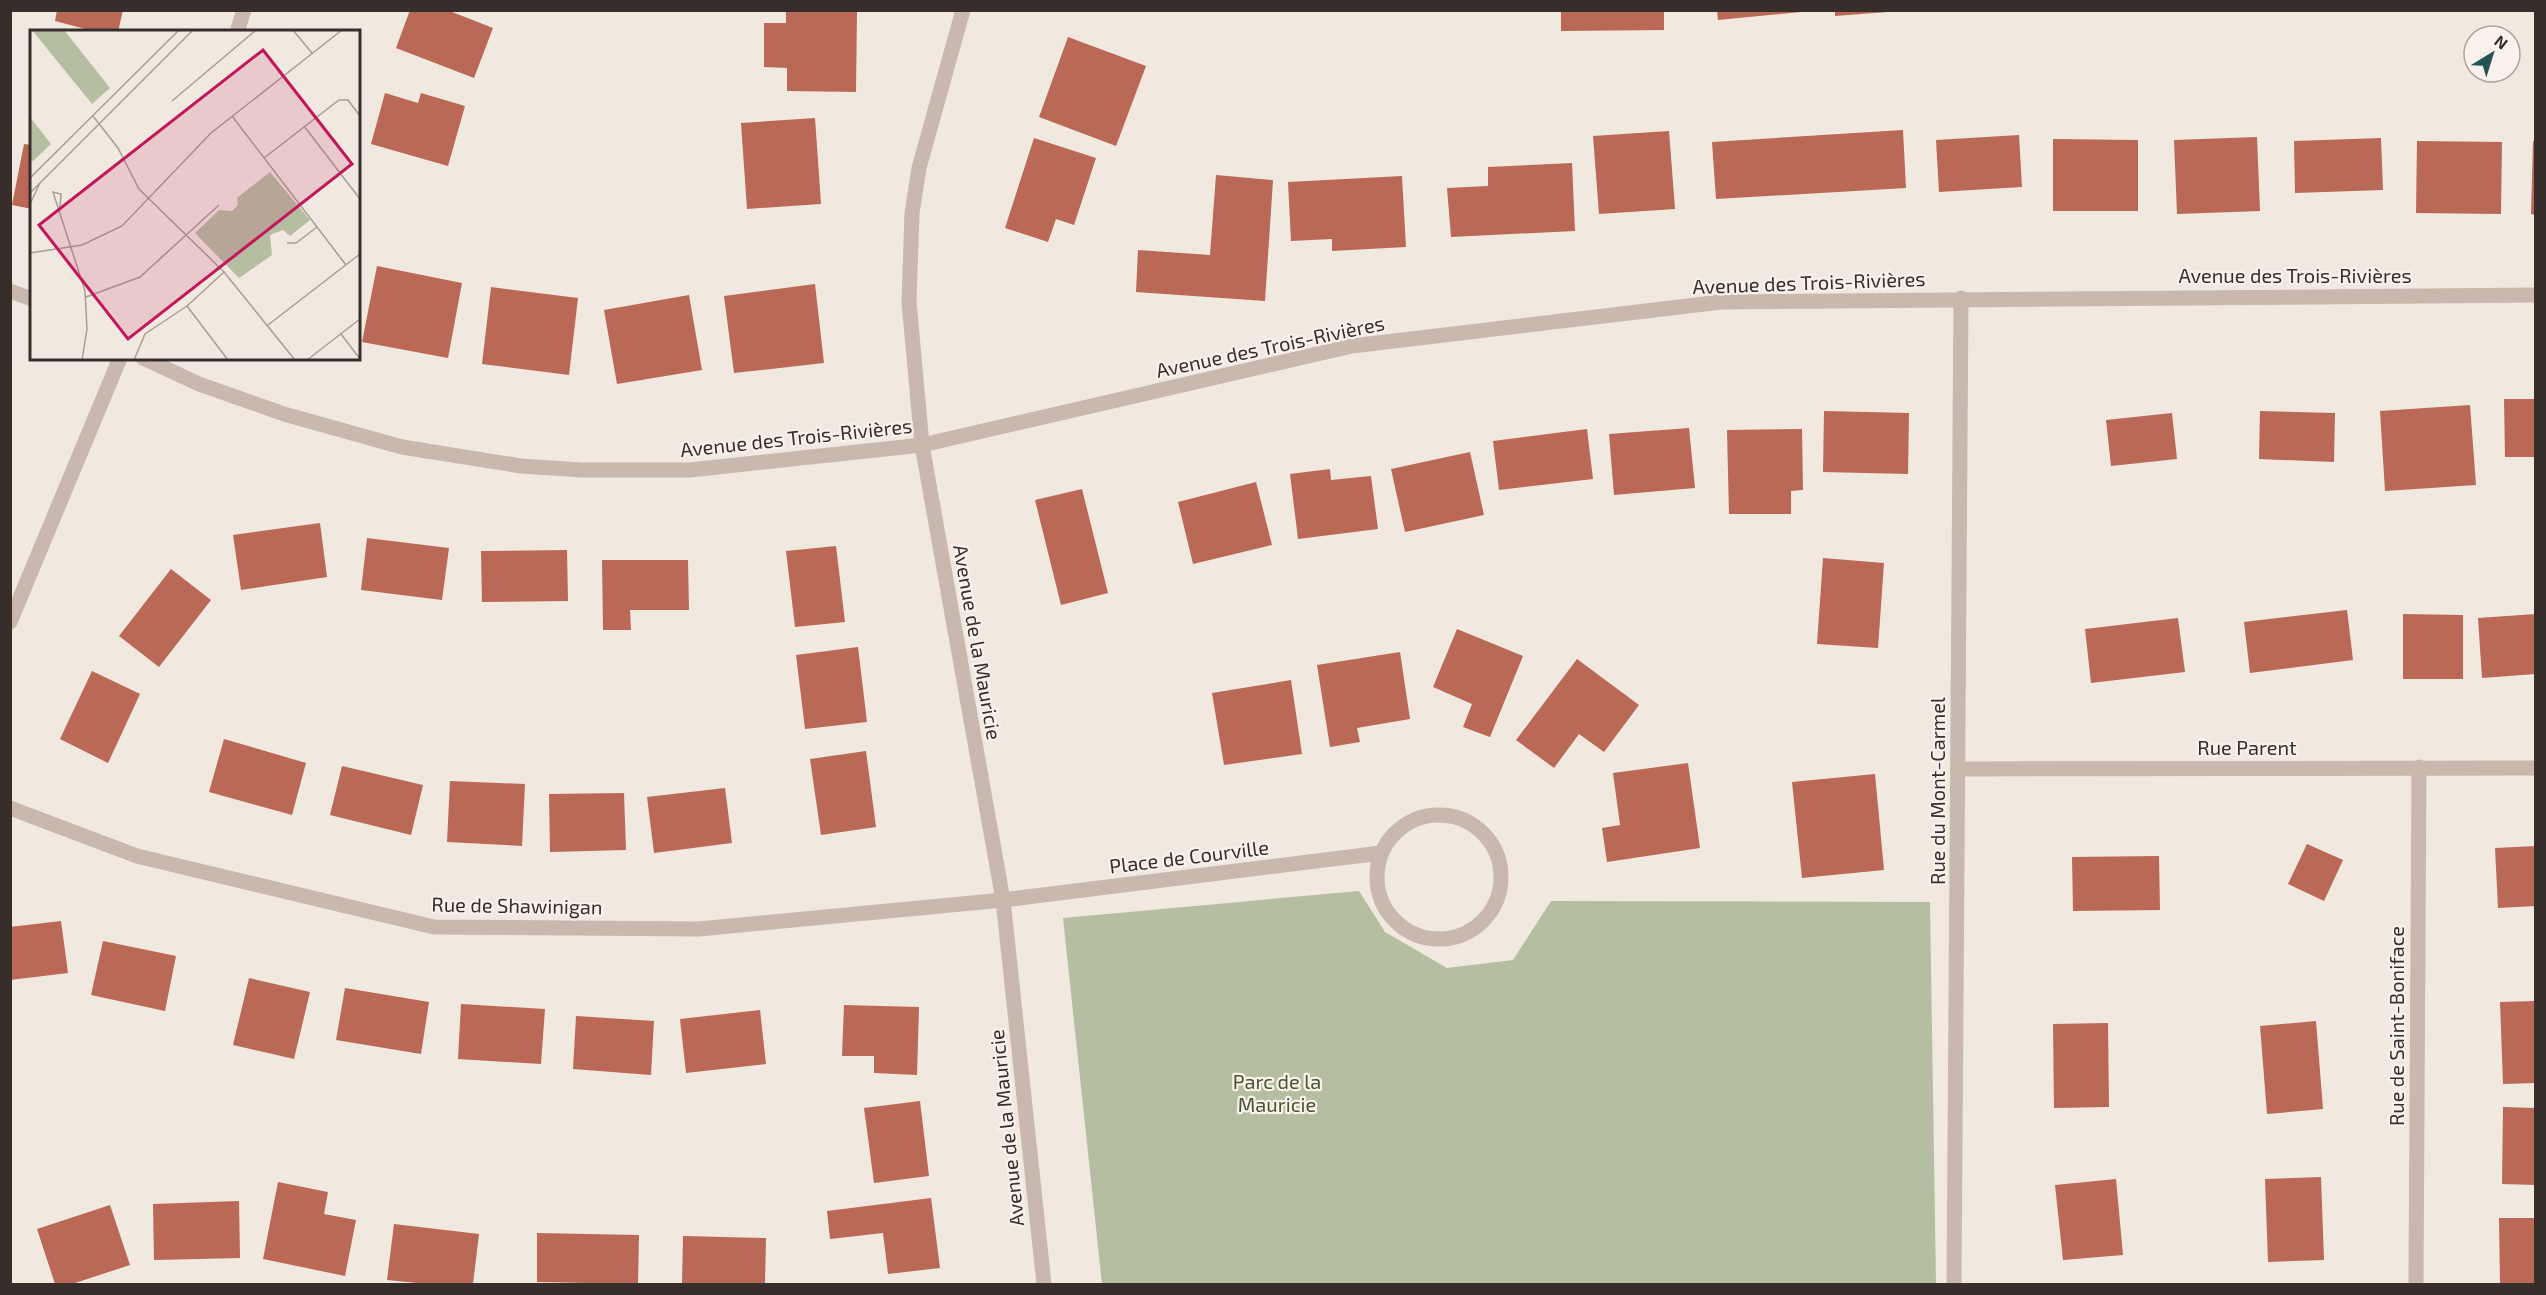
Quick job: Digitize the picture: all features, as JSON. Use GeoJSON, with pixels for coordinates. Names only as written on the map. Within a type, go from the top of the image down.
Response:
{"type":"FeatureCollection","features":[{"type":"Feature","properties":{"kind":"street"},"geometry":{"type":"LineString","coordinates":[[238,30],[244,10]]}},
{"type":"Feature","properties":{"kind":"street","name":"Avenue de la Mauricie"},"geometry":{"type":"LineString","coordinates":[[963,10],[930,121],[912,213],[909,302],[922,445],[1003,900],[1044,1284]]}},
{"type":"Feature","properties":{"kind":"street"},"geometry":{"type":"LineString","coordinates":[[10,291],[30,297]]}},
{"type":"Feature","properties":{"kind":"street","name":"Avenue des Trois-Rivières"},"geometry":{"type":"LineString","coordinates":[[147,360],[199,384],[333,429],[402,447],[521,466],[582,470],[690,470],[922,445],[1352,346],[1721,302],[1960,298],[2535,295]]}},
{"type":"Feature","properties":{"kind":"street","name":"Rue du Mont-Carmel"},"geometry":{"type":"LineString","coordinates":[[1954,1284],[1960,298]]}},
{"type":"Feature","properties":{"kind":"street"},"geometry":{"type":"LineString","coordinates":[[10,622],[119,360]]}},
{"type":"Feature","properties":{"kind":"street","name":"Rue de Saint-Boniface"},"geometry":{"type":"LineString","coordinates":[[2416,1284],[2419,767]]}},
{"type":"Feature","properties":{"kind":"street","name":"Rue Parent"},"geometry":{"type":"LineString","coordinates":[[1958,769],[2535,768]]}},
{"type":"Feature","properties":{"kind":"street","name":"Rue de Shawinigan"},"geometry":{"type":"LineString","coordinates":[[10,808],[137,856],[434,927],[699,928],[1003,900]]}},
{"type":"Feature","properties":{"kind":"street"},"geometry":{"type":"LineString","coordinates":[[1446,815],[1466,820],[1482,832],[1494,849],[1500,868],[1500,888],[1493,907],[1482,921],[1468,932],[1451,938],[1432,938],[1413,933],[1397,923],[1386,908],[1378,891],[1377,872],[1381,853],[1392,836],[1407,823],[1426,816],[1446,815]]}},
{"type":"Feature","properties":{"kind":"street","name":"Place de Courville"},"geometry":{"type":"LineString","coordinates":[[1003,900],[1381,853]]}},
{"type":"Feature","properties":{"kind":"green space","name":"Parc de la Mauricie"},"geometry":{"type":"Polygon","coordinates":[[[1359,891],[1385,932],[1447,968],[1513,960],[1551,901],[1930,902],[1936,1284],[1102,1284],[1063,918],[1359,891]]]}},
{"type":"Feature","properties":{"kind":"building"},"geometry":{"type":"Polygon","coordinates":[[[57,10],[123,10],[118,30],[89,30],[55,21],[57,10]]]}},
{"type":"Feature","properties":{"kind":"building"},"geometry":{"type":"Polygon","coordinates":[[[410,10],[447,10],[493,28],[474,78],[396,48],[410,10]]]}},
{"type":"Feature","properties":{"kind":"building"},"geometry":{"type":"Polygon","coordinates":[[[786,10],[857,10],[856,92],[787,91],[787,68],[764,67],[764,23],[786,23],[786,10]]]}},
{"type":"Feature","properties":{"kind":"building"},"geometry":{"type":"Polygon","coordinates":[[[1561,10],[1664,10],[1664,30],[1561,31],[1561,10]]]}},
{"type":"Feature","properties":{"kind":"building"},"geometry":{"type":"Polygon","coordinates":[[[1717,10],[1801,10],[1801,12],[1718,20],[1717,10]]]}},
{"type":"Feature","properties":{"kind":"building"},"geometry":{"type":"Polygon","coordinates":[[[1835,10],[1888,10],[1888,12],[1835,16],[1835,10]]]}},
{"type":"Feature","properties":{"kind":"building"},"geometry":{"type":"Polygon","coordinates":[[[1068,37],[1146,66],[1116,146],[1039,117],[1068,37]]]}},
{"type":"Feature","properties":{"kind":"building"},"geometry":{"type":"Polygon","coordinates":[[[385,93],[418,103],[421,93],[465,106],[448,166],[371,144],[385,93]]]}},
{"type":"Feature","properties":{"kind":"building"},"geometry":{"type":"Polygon","coordinates":[[[815,118],[821,204],[747,209],[741,123],[815,118]]]}},
{"type":"Feature","properties":{"kind":"building"},"geometry":{"type":"Polygon","coordinates":[[[1903,130],[1906,188],[1716,199],[1712,142],[1903,130]]]}},
{"type":"Feature","properties":{"kind":"building"},"geometry":{"type":"Polygon","coordinates":[[[1669,131],[1675,209],[1599,214],[1593,136],[1669,131]]]}},
{"type":"Feature","properties":{"kind":"building"},"geometry":{"type":"Polygon","coordinates":[[[2019,135],[2022,187],[1939,192],[1936,140],[2019,135]]]}},
{"type":"Feature","properties":{"kind":"building"},"geometry":{"type":"Polygon","coordinates":[[[2257,137],[2260,211],[2177,214],[2174,140],[2257,137]]]}},
{"type":"Feature","properties":{"kind":"building"},"geometry":{"type":"Polygon","coordinates":[[[1034,138],[1096,158],[1074,225],[1056,219],[1048,242],[1005,228],[1034,138]]]}},
{"type":"Feature","properties":{"kind":"building"},"geometry":{"type":"Polygon","coordinates":[[[2381,138],[2383,190],[2295,193],[2294,141],[2381,138]]]}},
{"type":"Feature","properties":{"kind":"building"},"geometry":{"type":"Polygon","coordinates":[[[2053,139],[2138,140],[2138,211],[2053,211],[2053,139]]]}},
{"type":"Feature","properties":{"kind":"building"},"geometry":{"type":"Polygon","coordinates":[[[2417,141],[2502,142],[2501,214],[2416,213],[2417,141]]]}},
{"type":"Feature","properties":{"kind":"building"},"geometry":{"type":"Polygon","coordinates":[[[2533,141],[2536,141],[2536,215],[2531,214],[2533,141]]]}},
{"type":"Feature","properties":{"kind":"building"},"geometry":{"type":"Polygon","coordinates":[[[24,144],[30,145],[30,209],[12,205],[24,144]]]}},
{"type":"Feature","properties":{"kind":"building"},"geometry":{"type":"Polygon","coordinates":[[[1572,163],[1575,231],[1451,237],[1447,188],[1488,186],[1488,167],[1572,163]]]}},
{"type":"Feature","properties":{"kind":"building"},"geometry":{"type":"Polygon","coordinates":[[[1216,175],[1273,180],[1265,301],[1136,292],[1138,250],[1210,255],[1216,175]]]}},
{"type":"Feature","properties":{"kind":"building"},"geometry":{"type":"Polygon","coordinates":[[[1402,176],[1406,247],[1332,251],[1332,239],[1291,241],[1288,182],[1402,176]]]}},
{"type":"Feature","properties":{"kind":"building"},"geometry":{"type":"Polygon","coordinates":[[[377,266],[462,283],[448,358],[362,342],[377,266]]]}},
{"type":"Feature","properties":{"kind":"building"},"geometry":{"type":"Polygon","coordinates":[[[815,284],[824,363],[734,373],[724,296],[815,284]]]}},
{"type":"Feature","properties":{"kind":"building"},"geometry":{"type":"Polygon","coordinates":[[[491,287],[578,298],[569,375],[482,364],[491,287]]]}},
{"type":"Feature","properties":{"kind":"building"},"geometry":{"type":"Polygon","coordinates":[[[689,295],[702,370],[617,384],[604,310],[689,295]]]}},
{"type":"Feature","properties":{"kind":"building"},"geometry":{"type":"Polygon","coordinates":[[[2504,399],[2536,399],[2536,457],[2505,457],[2504,399]]]}},
{"type":"Feature","properties":{"kind":"building"},"geometry":{"type":"Polygon","coordinates":[[[2470,405],[2476,485],[2385,491],[2380,411],[2470,405]]]}},
{"type":"Feature","properties":{"kind":"building"},"geometry":{"type":"Polygon","coordinates":[[[1824,411],[1909,413],[1908,474],[1823,472],[1824,411]]]}},
{"type":"Feature","properties":{"kind":"building"},"geometry":{"type":"Polygon","coordinates":[[[2260,411],[2335,413],[2334,462],[2259,459],[2260,411]]]}},
{"type":"Feature","properties":{"kind":"building"},"geometry":{"type":"Polygon","coordinates":[[[2172,413],[2177,459],[2111,466],[2106,420],[2172,413]]]}},
{"type":"Feature","properties":{"kind":"building"},"geometry":{"type":"Polygon","coordinates":[[[1689,428],[1695,488],[1614,495],[1609,434],[1689,428]]]}},
{"type":"Feature","properties":{"kind":"building"},"geometry":{"type":"Polygon","coordinates":[[[1587,429],[1593,479],[1499,490],[1493,441],[1587,429]]]}},
{"type":"Feature","properties":{"kind":"building"},"geometry":{"type":"Polygon","coordinates":[[[1802,429],[1803,490],[1791,491],[1791,514],[1729,514],[1727,430],[1802,429]]]}},
{"type":"Feature","properties":{"kind":"building"},"geometry":{"type":"Polygon","coordinates":[[[1470,452],[1484,515],[1405,532],[1391,469],[1470,452]]]}},
{"type":"Feature","properties":{"kind":"building"},"geometry":{"type":"Polygon","coordinates":[[[1330,469],[1331,480],[1371,476],[1378,529],[1298,539],[1290,474],[1330,469]]]}},
{"type":"Feature","properties":{"kind":"building"},"geometry":{"type":"Polygon","coordinates":[[[1256,482],[1272,545],[1193,564],[1178,502],[1256,482]]]}},
{"type":"Feature","properties":{"kind":"building"},"geometry":{"type":"Polygon","coordinates":[[[1082,489],[1108,593],[1061,605],[1035,500],[1082,489]]]}},
{"type":"Feature","properties":{"kind":"building"},"geometry":{"type":"Polygon","coordinates":[[[320,523],[327,577],[241,590],[233,535],[320,523]]]}},
{"type":"Feature","properties":{"kind":"building"},"geometry":{"type":"Polygon","coordinates":[[[367,538],[449,548],[442,600],[361,590],[367,538]]]}},
{"type":"Feature","properties":{"kind":"building"},"geometry":{"type":"Polygon","coordinates":[[[836,546],[845,622],[795,627],[786,551],[836,546]]]}},
{"type":"Feature","properties":{"kind":"building"},"geometry":{"type":"Polygon","coordinates":[[[567,550],[568,601],[482,602],[481,551],[567,550]]]}},
{"type":"Feature","properties":{"kind":"building"},"geometry":{"type":"Polygon","coordinates":[[[1823,558],[1884,563],[1878,648],[1817,644],[1823,558]]]}},
{"type":"Feature","properties":{"kind":"building"},"geometry":{"type":"Polygon","coordinates":[[[602,560],[688,560],[689,610],[630,610],[631,630],[603,630],[602,560]]]}},
{"type":"Feature","properties":{"kind":"building"},"geometry":{"type":"Polygon","coordinates":[[[171,569],[211,600],[159,667],[119,636],[171,569]]]}},
{"type":"Feature","properties":{"kind":"building"},"geometry":{"type":"Polygon","coordinates":[[[2347,610],[2353,660],[2250,673],[2244,622],[2347,610]]]}},
{"type":"Feature","properties":{"kind":"building"},"geometry":{"type":"Polygon","coordinates":[[[2403,614],[2463,615],[2463,679],[2403,679],[2403,614]]]}},
{"type":"Feature","properties":{"kind":"building"},"geometry":{"type":"Polygon","coordinates":[[[2536,614],[2536,674],[2482,678],[2478,618],[2536,614]]]}},
{"type":"Feature","properties":{"kind":"building"},"geometry":{"type":"Polygon","coordinates":[[[2178,618],[2185,672],[2091,683],[2085,629],[2178,618]]]}},
{"type":"Feature","properties":{"kind":"building"},"geometry":{"type":"Polygon","coordinates":[[[1457,629],[1523,656],[1490,737],[1463,727],[1472,704],[1433,687],[1457,629]]]}},
{"type":"Feature","properties":{"kind":"building"},"geometry":{"type":"Polygon","coordinates":[[[858,647],[867,722],[805,729],[796,655],[858,647]]]}},
{"type":"Feature","properties":{"kind":"building"},"geometry":{"type":"Polygon","coordinates":[[[1400,652],[1410,719],[1357,728],[1360,742],[1330,747],[1317,665],[1400,652]]]}},
{"type":"Feature","properties":{"kind":"building"},"geometry":{"type":"Polygon","coordinates":[[[1577,659],[1639,705],[1604,752],[1579,734],[1554,768],[1516,740],[1577,659]]]}},
{"type":"Feature","properties":{"kind":"building"},"geometry":{"type":"Polygon","coordinates":[[[92,671],[140,694],[108,763],[60,739],[92,671]]]}},
{"type":"Feature","properties":{"kind":"building"},"geometry":{"type":"Polygon","coordinates":[[[1291,680],[1302,754],[1224,765],[1212,693],[1291,680]]]}},
{"type":"Feature","properties":{"kind":"building"},"geometry":{"type":"Polygon","coordinates":[[[224,739],[306,763],[292,815],[209,792],[224,739]]]}},
{"type":"Feature","properties":{"kind":"building"},"geometry":{"type":"Polygon","coordinates":[[[866,751],[876,827],[821,835],[810,759],[866,751]]]}},
{"type":"Feature","properties":{"kind":"building"},"geometry":{"type":"Polygon","coordinates":[[[1688,763],[1700,848],[1607,862],[1602,828],[1620,825],[1613,773],[1688,763]]]}},
{"type":"Feature","properties":{"kind":"building"},"geometry":{"type":"Polygon","coordinates":[[[342,766],[423,785],[411,835],[330,815],[342,766]]]}},
{"type":"Feature","properties":{"kind":"building"},"geometry":{"type":"Polygon","coordinates":[[[1875,774],[1884,870],[1802,878],[1792,782],[1875,774]]]}},
{"type":"Feature","properties":{"kind":"building"},"geometry":{"type":"Polygon","coordinates":[[[450,781],[525,784],[522,846],[447,842],[450,781]]]}},
{"type":"Feature","properties":{"kind":"building"},"geometry":{"type":"Polygon","coordinates":[[[725,788],[732,843],[654,853],[647,797],[725,788]]]}},
{"type":"Feature","properties":{"kind":"building"},"geometry":{"type":"Polygon","coordinates":[[[624,793],[626,850],[550,852],[549,794],[624,793]]]}},
{"type":"Feature","properties":{"kind":"building"},"geometry":{"type":"Polygon","coordinates":[[[2307,844],[2343,860],[2324,901],[2288,884],[2307,844]]]}},
{"type":"Feature","properties":{"kind":"building"},"geometry":{"type":"Polygon","coordinates":[[[2536,846],[2536,906],[2498,908],[2495,848],[2536,846]]]}},
{"type":"Feature","properties":{"kind":"building"},"geometry":{"type":"Polygon","coordinates":[[[2159,856],[2160,910],[2073,911],[2072,857],[2159,856]]]}},
{"type":"Feature","properties":{"kind":"building"},"geometry":{"type":"Polygon","coordinates":[[[61,921],[68,973],[10,980],[10,927],[61,921]]]}},
{"type":"Feature","properties":{"kind":"building"},"geometry":{"type":"Polygon","coordinates":[[[103,941],[176,956],[165,1011],[91,995],[103,941]]]}},
{"type":"Feature","properties":{"kind":"building"},"geometry":{"type":"Polygon","coordinates":[[[249,978],[310,992],[294,1059],[233,1045],[249,978]]]}},
{"type":"Feature","properties":{"kind":"building"},"geometry":{"type":"Polygon","coordinates":[[[345,988],[429,1002],[421,1054],[336,1040],[345,988]]]}},
{"type":"Feature","properties":{"kind":"building"},"geometry":{"type":"Polygon","coordinates":[[[2536,1001],[2536,1083],[2503,1084],[2500,1002],[2536,1001]]]}},
{"type":"Feature","properties":{"kind":"building"},"geometry":{"type":"Polygon","coordinates":[[[461,1004],[545,1009],[541,1064],[458,1059],[461,1004]]]}},
{"type":"Feature","properties":{"kind":"building"},"geometry":{"type":"Polygon","coordinates":[[[844,1005],[919,1007],[917,1075],[874,1073],[874,1056],[842,1056],[844,1005]]]}},
{"type":"Feature","properties":{"kind":"building"},"geometry":{"type":"Polygon","coordinates":[[[760,1010],[766,1064],[686,1073],[680,1019],[760,1010]]]}},
{"type":"Feature","properties":{"kind":"building"},"geometry":{"type":"Polygon","coordinates":[[[576,1016],[654,1021],[651,1075],[573,1069],[576,1016]]]}},
{"type":"Feature","properties":{"kind":"building"},"geometry":{"type":"Polygon","coordinates":[[[2316,1021],[2323,1109],[2267,1114],[2260,1026],[2316,1021]]]}},
{"type":"Feature","properties":{"kind":"building"},"geometry":{"type":"Polygon","coordinates":[[[2108,1023],[2109,1107],[2054,1108],[2053,1024],[2108,1023]]]}},
{"type":"Feature","properties":{"kind":"building"},"geometry":{"type":"Polygon","coordinates":[[[920,1101],[929,1176],[874,1183],[864,1108],[920,1101]]]}},
{"type":"Feature","properties":{"kind":"building"},"geometry":{"type":"Polygon","coordinates":[[[2503,1107],[2536,1108],[2536,1185],[2502,1184],[2503,1107]]]}},
{"type":"Feature","properties":{"kind":"building"},"geometry":{"type":"Polygon","coordinates":[[[2321,1177],[2324,1260],[2268,1262],[2265,1179],[2321,1177]]]}},
{"type":"Feature","properties":{"kind":"building"},"geometry":{"type":"Polygon","coordinates":[[[2116,1179],[2123,1255],[2063,1260],[2055,1185],[2116,1179]]]}},
{"type":"Feature","properties":{"kind":"building"},"geometry":{"type":"Polygon","coordinates":[[[278,1182],[328,1192],[324,1214],[356,1220],[345,1276],[263,1259],[278,1182]]]}},
{"type":"Feature","properties":{"kind":"building"},"geometry":{"type":"Polygon","coordinates":[[[931,1198],[940,1268],[888,1274],[883,1233],[830,1239],[827,1211],[931,1198]]]}},
{"type":"Feature","properties":{"kind":"building"},"geometry":{"type":"Polygon","coordinates":[[[239,1201],[240,1258],[154,1260],[153,1204],[239,1201]]]}},
{"type":"Feature","properties":{"kind":"building"},"geometry":{"type":"Polygon","coordinates":[[[110,1205],[130,1265],[72,1284],[55,1284],[37,1229],[110,1205]]]}},
{"type":"Feature","properties":{"kind":"building"},"geometry":{"type":"Polygon","coordinates":[[[2499,1218],[2536,1218],[2536,1284],[2500,1284],[2499,1218]]]}},
{"type":"Feature","properties":{"kind":"building"},"geometry":{"type":"Polygon","coordinates":[[[394,1224],[479,1234],[473,1284],[427,1284],[387,1280],[394,1224]]]}},
{"type":"Feature","properties":{"kind":"building"},"geometry":{"type":"Polygon","coordinates":[[[537,1233],[639,1235],[638,1284],[537,1282],[537,1233]]]}},
{"type":"Feature","properties":{"kind":"building"},"geometry":{"type":"Polygon","coordinates":[[[683,1236],[766,1238],[765,1284],[682,1284],[683,1236]]]}}]}
